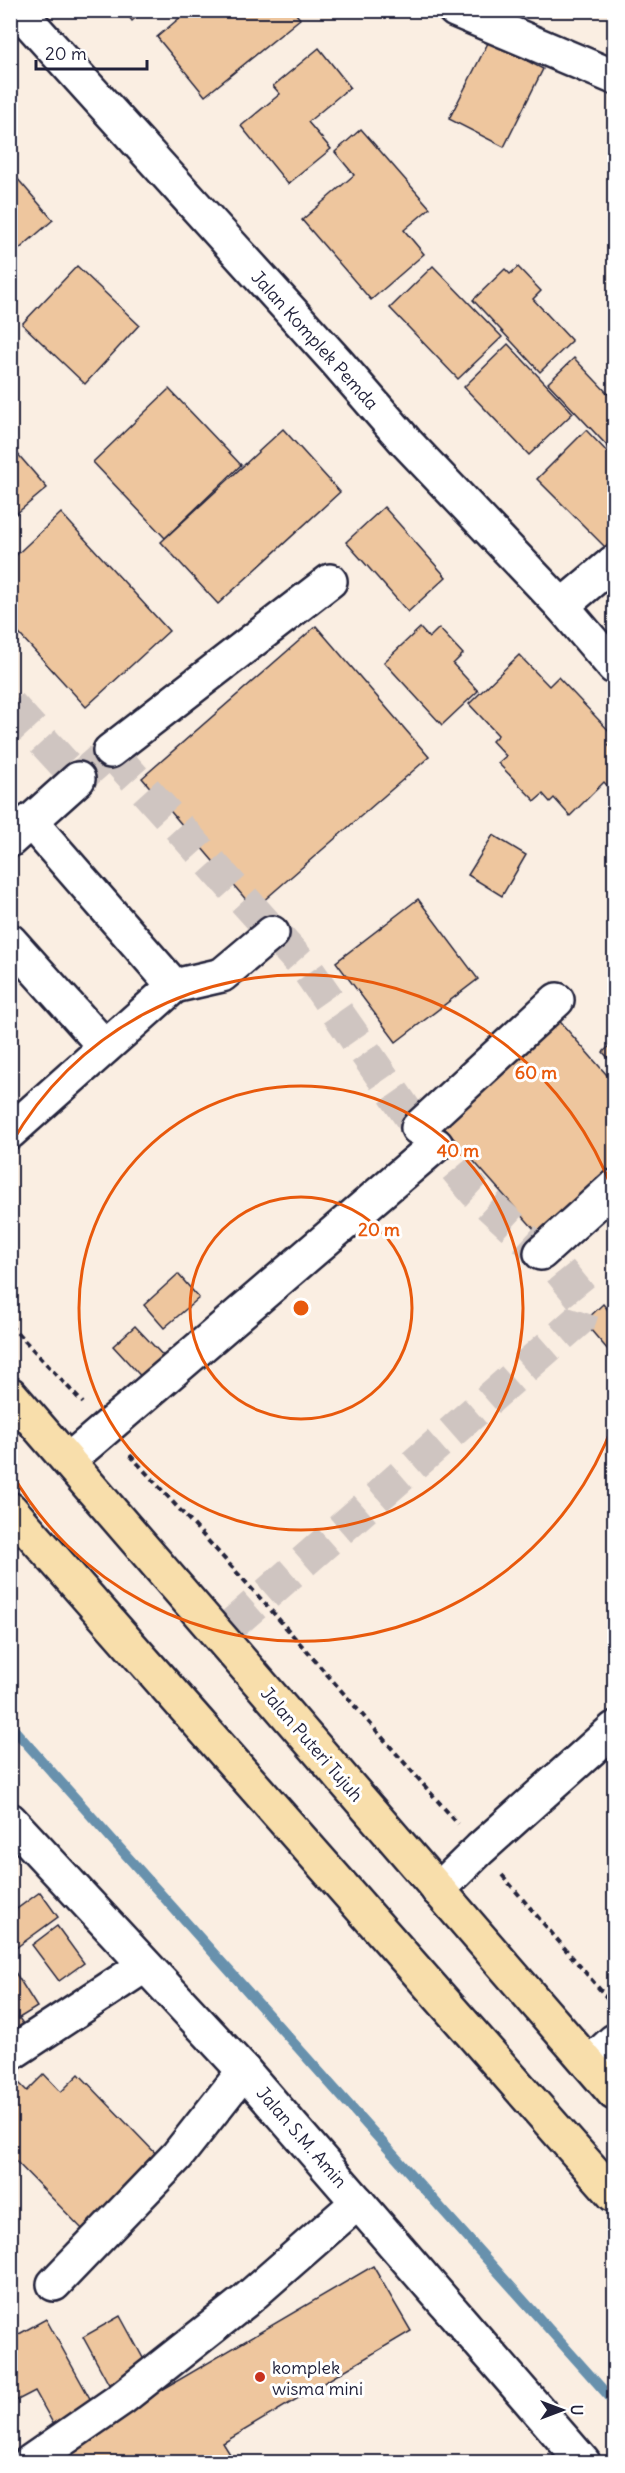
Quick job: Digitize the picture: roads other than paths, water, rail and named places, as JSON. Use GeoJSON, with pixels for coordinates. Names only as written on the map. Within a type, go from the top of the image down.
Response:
{"type":"FeatureCollection","features":[{"type":"Feature","properties":{"kind":"highway","name":"Jalan Puteri Tujuh"},"geometry":{"type":"LineString","coordinates":[[10,1394],[615,2093]]}},
{"type":"Feature","properties":{"kind":"highway"},"geometry":{"type":"LineString","coordinates":[[10,1509],[615,2195]]}},
{"type":"Feature","properties":{"kind":"street","name":"Jalan Komplek Pemda"},"geometry":{"type":"LineString","coordinates":[[18,10],[336,361],[406,442],[562,606],[615,667]]}},
{"type":"Feature","properties":{"kind":"street"},"geometry":{"type":"LineString","coordinates":[[455,10],[615,77]]}},
{"type":"Feature","properties":{"kind":"street"},"geometry":{"type":"LineString","coordinates":[[562,606],[615,562]]}},
{"type":"Feature","properties":{"kind":"street"},"geometry":{"type":"LineString","coordinates":[[110,751],[330,581]]}},
{"type":"Feature","properties":{"kind":"street"},"geometry":{"type":"LineString","coordinates":[[78,779],[20,831],[174,986]]}},
{"type":"Feature","properties":{"kind":"street"},"geometry":{"type":"LineString","coordinates":[[14,1122],[174,986],[222,975],[272,933]]}},
{"type":"Feature","properties":{"kind":"street"},"geometry":{"type":"LineString","coordinates":[[10,941],[105,1047]]}},
{"type":"Feature","properties":{"kind":"street"},"geometry":{"type":"LineString","coordinates":[[69,1460],[427,1137],[557,1000]]}},
{"type":"Feature","properties":{"kind":"street"},"geometry":{"type":"LineString","coordinates":[[541,1253],[615,1187]]}},
{"type":"Feature","properties":{"kind":"street"},"geometry":{"type":"LineString","coordinates":[[438,1890],[480,1849],[615,1729]]}},
{"type":"Feature","properties":{"kind":"street","name":"Jalan S.M. Amin"},"geometry":{"type":"LineString","coordinates":[[10,1820],[244,2071],[583,2463]]}},
{"type":"Feature","properties":{"kind":"street"},"geometry":{"type":"LineString","coordinates":[[10,2054],[144,1966]]}},
{"type":"Feature","properties":{"kind":"street"},"geometry":{"type":"LineString","coordinates":[[589,2064],[615,2041]]}},
{"type":"Feature","properties":{"kind":"street"},"geometry":{"type":"LineString","coordinates":[[54,2284],[177,2156],[244,2071]]}},
{"type":"Feature","properties":{"kind":"street"},"geometry":{"type":"LineString","coordinates":[[30,2463],[121,2399],[245,2301],[358,2202]]}},
{"type":"Feature","properties":{"kind":"waterway"},"geometry":{"type":"LineString","coordinates":[[10,1725],[614,2402]]}},
{"type":"Feature","properties":{"kind":"tunnel"},"geometry":{"type":"LineString","coordinates":[[10,705],[78,779],[110,751],[309,972],[418,1128],[436,1145],[475,1192],[551,1260],[583,1299],[584,1307],[580,1319],[219,1636]]}},
{"type":"Feature","properties":{"kind":"place","name":"komplek wisma mini"},"geometry":{"type":"Point","coordinates":[260,2377]}}]}
